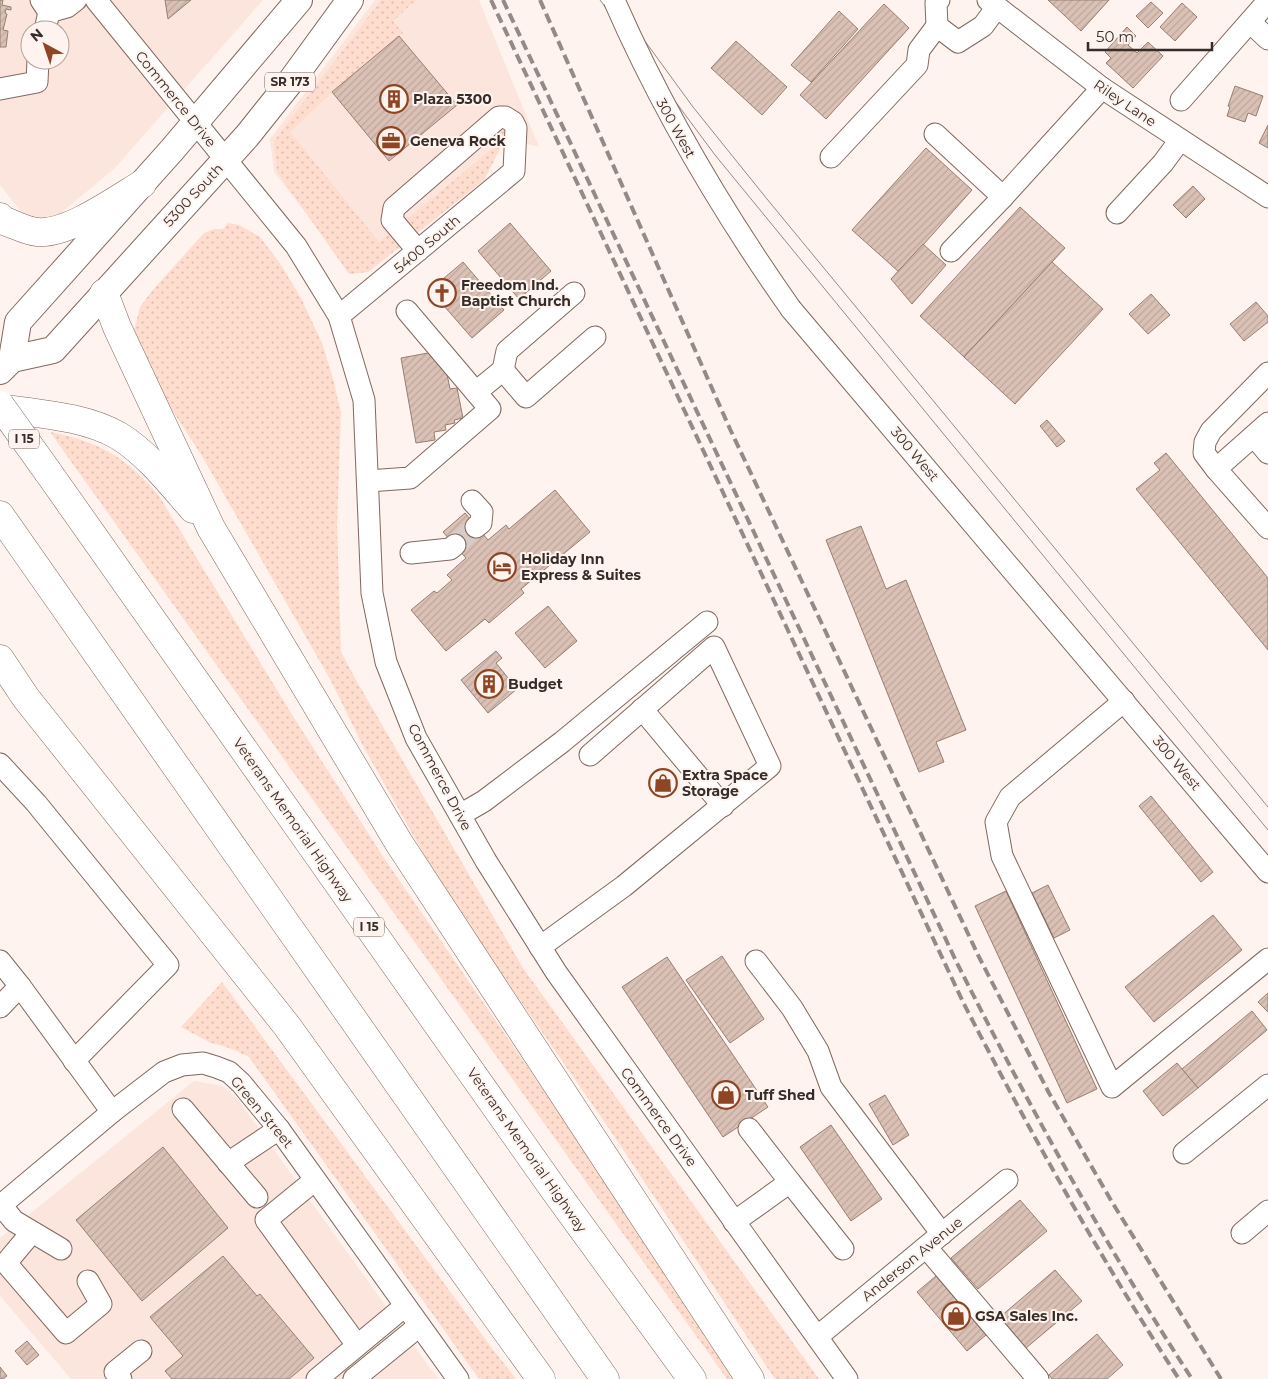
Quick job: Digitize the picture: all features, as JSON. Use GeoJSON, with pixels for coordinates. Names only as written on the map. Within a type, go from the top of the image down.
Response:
{"type":"FeatureCollection","features":[{"type":"Feature","properties":{"kind":"highway"},"geometry":{"type":"LineString","coordinates":[[0,217],[4,221],[37,232],[51,230],[74,224],[142,184]]}},
{"type":"Feature","properties":{"kind":"highway"},"geometry":{"type":"LineString","coordinates":[[104,293],[117,327],[211,528],[399,843],[750,1379]]}},
{"type":"Feature","properties":{"kind":"highway"},"geometry":{"type":"LineString","coordinates":[[0,407],[72,418],[118,436],[144,456],[211,528]]}},
{"type":"Feature","properties":{"kind":"highway","name":"Veterans Memorial Highway"},"geometry":{"type":"LineString","coordinates":[[0,407],[48,472],[556,1191],[692,1379]]}},
{"type":"Feature","properties":{"kind":"highway"},"geometry":{"type":"LineString","coordinates":[[2,518],[605,1379]]}},
{"type":"Feature","properties":{"kind":"highway"},"geometry":{"type":"LineString","coordinates":[[0,659],[26,698]]}},
{"type":"Feature","properties":{"kind":"highway"},"geometry":{"type":"LineString","coordinates":[[0,669],[26,698],[287,1026],[541,1379]]}},
{"type":"Feature","properties":{"kind":"main road","name":"5300 South"},"geometry":{"type":"LineString","coordinates":[[6,365],[18,322],[196,122],[298,0]]}},
{"type":"Feature","properties":{"kind":"main road","name":"5300 South"},"geometry":{"type":"LineString","coordinates":[[6,365],[53,350],[226,160],[291,81],[350,0]]}},
{"type":"Feature","properties":{"kind":"street"},"geometry":{"type":"LineString","coordinates":[[45,14],[67,7],[76,0]]}},
{"type":"Feature","properties":{"kind":"street","name":"Commerce Drive"},"geometry":{"type":"LineString","coordinates":[[96,0],[296,246],[339,316],[364,400],[372,593],[386,662],[416,738],[540,947],[846,1379]]}},
{"type":"Feature","properties":{"kind":"street","name":"300 West"},"geometry":{"type":"LineString","coordinates":[[614,0],[646,70],[691,155],[737,230],[792,308],[1268,872]]}},
{"type":"Feature","properties":{"kind":"street"},"geometry":{"type":"LineString","coordinates":[[831,157],[917,65],[919,50],[937,26],[936,4],[939,0]]}},
{"type":"Feature","properties":{"kind":"street"},"geometry":{"type":"LineString","coordinates":[[1181,100],[1268,1]]}},
{"type":"Feature","properties":{"kind":"street"},"geometry":{"type":"LineString","coordinates":[[937,26],[958,42],[983,26],[993,4]]}},
{"type":"Feature","properties":{"kind":"street","name":"Riley Lane"},"geometry":{"type":"LineString","coordinates":[[993,4],[1102,88],[1268,197]]}},
{"type":"Feature","properties":{"kind":"street"},"geometry":{"type":"LineString","coordinates":[[1250,22],[1268,39]]}},
{"type":"Feature","properties":{"kind":"street"},"geometry":{"type":"LineString","coordinates":[[0,89],[37,82],[38,70]]}},
{"type":"Feature","properties":{"kind":"street"},"geometry":{"type":"LineString","coordinates":[[951,251],[1004,197],[1102,88]]}},
{"type":"Feature","properties":{"kind":"street","name":"5400 South"},"geometry":{"type":"LineString","coordinates":[[339,316],[418,251],[514,172],[516,128],[513,122],[505,117],[499,118],[394,208],[392,220],[418,251]]}},
{"type":"Feature","properties":{"kind":"street"},"geometry":{"type":"LineString","coordinates":[[935,134],[1004,197]]}},
{"type":"Feature","properties":{"kind":"street"},"geometry":{"type":"LineString","coordinates":[[1117,213],[1163,163],[1180,140]]}},
{"type":"Feature","properties":{"kind":"street"},"geometry":{"type":"LineString","coordinates":[[476,392],[502,370],[507,351],[574,293]]}},
{"type":"Feature","properties":{"kind":"street"},"geometry":{"type":"LineString","coordinates":[[368,480],[410,478],[490,409],[407,311]]}},
{"type":"Feature","properties":{"kind":"street"},"geometry":{"type":"LineString","coordinates":[[502,370],[526,397],[595,337]]}},
{"type":"Feature","properties":{"kind":"street"},"geometry":{"type":"LineString","coordinates":[[1268,373],[1210,431],[1205,442],[1204,453],[1268,528]]}},
{"type":"Feature","properties":{"kind":"street"},"geometry":{"type":"LineString","coordinates":[[1216,469],[1261,430],[1268,453]]}},
{"type":"Feature","properties":{"kind":"street"},"geometry":{"type":"LineString","coordinates":[[472,501],[482,512],[481,523],[476,527]]}},
{"type":"Feature","properties":{"kind":"street"},"geometry":{"type":"LineString","coordinates":[[410,553],[450,549],[455,545]]}},
{"type":"Feature","properties":{"kind":"street"},"geometry":{"type":"LineString","coordinates":[[460,815],[484,801],[562,742],[707,622]]}},
{"type":"Feature","properties":{"kind":"street"},"geometry":{"type":"LineString","coordinates":[[540,947],[624,886],[770,766],[714,647],[590,755]]}},
{"type":"Feature","properties":{"kind":"street"},"geometry":{"type":"LineString","coordinates":[[1124,701],[1010,797],[996,822],[1002,856],[1112,1087],[1268,959]]}},
{"type":"Feature","properties":{"kind":"street"},"geometry":{"type":"LineString","coordinates":[[642,709],[723,806]]}},
{"type":"Feature","properties":{"kind":"street"},"geometry":{"type":"LineString","coordinates":[[0,764],[36,803],[168,965],[74,1061]]}},
{"type":"Feature","properties":{"kind":"street"},"geometry":{"type":"LineString","coordinates":[[0,961],[112,1112]]}},
{"type":"Feature","properties":{"kind":"street"},"geometry":{"type":"LineString","coordinates":[[756,961],[792,1008],[818,1050],[831,1086],[934,1240],[1038,1379]]}},
{"type":"Feature","properties":{"kind":"street"},"geometry":{"type":"LineString","coordinates":[[0,1007],[20,986]]}},
{"type":"Feature","properties":{"kind":"street","name":"Green Street"},"geometry":{"type":"LineString","coordinates":[[0,1206],[112,1112],[164,1072],[182,1065],[203,1063],[229,1072],[241,1082],[279,1129],[458,1379]]}},
{"type":"Feature","properties":{"kind":"street"},"geometry":{"type":"LineString","coordinates":[[1184,1153],[1268,1085]]}},
{"type":"Feature","properties":{"kind":"street"},"geometry":{"type":"LineString","coordinates":[[183,1109],[257,1197]]}},
{"type":"Feature","properties":{"kind":"street"},"geometry":{"type":"LineString","coordinates":[[228,1163],[279,1129]]}},
{"type":"Feature","properties":{"kind":"street"},"geometry":{"type":"LineString","coordinates":[[749,1129],[843,1248]]}},
{"type":"Feature","properties":{"kind":"street"},"geometry":{"type":"LineString","coordinates":[[315,1180],[266,1220],[357,1345]]}},
{"type":"Feature","properties":{"kind":"street","name":"Anderson Avenue"},"geometry":{"type":"LineString","coordinates":[[817,1337],[1007,1180]]}},
{"type":"Feature","properties":{"kind":"street"},"geometry":{"type":"LineString","coordinates":[[734,1222],[790,1182]]}},
{"type":"Feature","properties":{"kind":"street"},"geometry":{"type":"LineString","coordinates":[[0,1206],[14,1221],[61,1249]]}},
{"type":"Feature","properties":{"kind":"street"},"geometry":{"type":"LineString","coordinates":[[1242,1233],[1268,1211]]}},
{"type":"Feature","properties":{"kind":"street"},"geometry":{"type":"LineString","coordinates":[[32,1232],[6,1264],[66,1334],[101,1304],[88,1281]]}},
{"type":"Feature","properties":{"kind":"street"},"geometry":{"type":"LineString","coordinates":[[317,1379],[405,1306]]}},
{"type":"Feature","properties":{"kind":"street"},"geometry":{"type":"LineString","coordinates":[[354,1379],[420,1326]]}},
{"type":"Feature","properties":{"kind":"street"},"geometry":{"type":"LineString","coordinates":[[121,1379],[115,1372],[141,1352]]}},
{"type":"Feature","properties":{"kind":"shaded area"},"geometry":{"type":"Polygon","coordinates":[[[0,0],[263,0],[114,169],[51,221],[31,224],[0,185],[0,0]]]}},
{"type":"Feature","properties":{"kind":"shaded area"},"geometry":{"type":"Polygon","coordinates":[[[375,0],[479,0],[539,147],[519,142],[501,147],[484,180],[368,272],[313,222],[274,172],[270,139],[375,0]]]}},
{"type":"Feature","properties":{"kind":"shaded area"},"geometry":{"type":"Polygon","coordinates":[[[381,0],[416,0],[393,21],[403,33],[332,92],[290,132],[379,242],[503,140],[495,128],[506,121],[506,144],[501,147],[484,180],[368,272],[349,274],[277,172],[274,141],[381,0]]]}},
{"type":"Feature","properties":{"kind":"shaded area"},"geometry":{"type":"Polygon","coordinates":[[[228,223],[239,225],[260,237],[279,262],[301,298],[322,343],[332,375],[341,412],[337,525],[341,652],[523,968],[819,1379],[775,1379],[608,1127],[447,895],[363,746],[330,679],[202,456],[146,370],[131,331],[134,331],[140,307],[204,233],[215,229],[223,229],[228,223]]]}},
{"type":"Feature","properties":{"kind":"shaded area"},"geometry":{"type":"Polygon","coordinates":[[[50,432],[83,440],[111,453],[136,471],[159,496],[294,718],[386,861],[742,1379],[727,1379],[50,432]]]}},
{"type":"Feature","properties":{"kind":"shaded area"},"geometry":{"type":"Polygon","coordinates":[[[222,982],[516,1379],[479,1379],[249,1057],[232,1049],[209,1042],[181,1027],[222,982]]]}},
{"type":"Feature","properties":{"kind":"shaded area"},"geometry":{"type":"Polygon","coordinates":[[[194,1081],[222,1086],[236,1097],[438,1379],[71,1379],[0,1296],[0,1238],[194,1081]]]}},
{"type":"Feature","properties":{"kind":"building"},"geometry":{"type":"Polygon","coordinates":[[[0,0],[3,0],[2,5],[11,7],[11,10],[6,9],[5,13],[7,14],[3,30],[8,31],[6,47],[0,47],[0,0]]]}},
{"type":"Feature","properties":{"kind":"building"},"geometry":{"type":"Polygon","coordinates":[[[165,0],[191,0],[168,19],[165,0]]]}},
{"type":"Feature","properties":{"kind":"building"},"geometry":{"type":"Polygon","coordinates":[[[1048,0],[1109,0],[1081,31],[1048,0]]]}},
{"type":"Feature","properties":{"kind":"building"},"geometry":{"type":"Polygon","coordinates":[[[1151,2],[1163,13],[1148,28],[1136,16],[1151,2]]]}},
{"type":"Feature","properties":{"kind":"building"},"geometry":{"type":"Polygon","coordinates":[[[1182,3],[1197,17],[1175,41],[1160,27],[1182,3]]]}},
{"type":"Feature","properties":{"kind":"building"},"geometry":{"type":"Polygon","coordinates":[[[884,4],[909,28],[826,119],[800,95],[884,4]]]}},
{"type":"Feature","properties":{"kind":"building"},"geometry":{"type":"Polygon","coordinates":[[[839,11],[858,29],[811,82],[791,65],[839,11]]]}},
{"type":"Feature","properties":{"kind":"building"},"geometry":{"type":"Polygon","coordinates":[[[1127,27],[1136,36],[1128,45],[1137,53],[1148,42],[1163,56],[1133,88],[1106,63],[1111,58],[1105,52],[1127,27]]]}},
{"type":"Feature","properties":{"kind":"building","name":"Plaza 5300"},"geometry":{"type":"Polygon","coordinates":[[[399,36],[457,105],[389,161],[332,92],[399,36]]]}},
{"type":"Feature","properties":{"kind":"building"},"geometry":{"type":"Polygon","coordinates":[[[736,41],[787,87],[762,115],[711,68],[736,41]]]}},
{"type":"Feature","properties":{"kind":"building"},"geometry":{"type":"Polygon","coordinates":[[[1235,86],[1263,96],[1256,116],[1248,113],[1245,122],[1227,116],[1230,107],[1228,106],[1235,86]]]}},
{"type":"Feature","properties":{"kind":"building"},"geometry":{"type":"Polygon","coordinates":[[[1268,125],[1268,148],[1259,143],[1268,125]]]}},
{"type":"Feature","properties":{"kind":"building"},"geometry":{"type":"Polygon","coordinates":[[[926,148],[972,190],[899,272],[852,230],[926,148]]]}},
{"type":"Feature","properties":{"kind":"building"},"geometry":{"type":"Polygon","coordinates":[[[1193,186],[1205,199],[1186,218],[1173,205],[1193,186]]]}},
{"type":"Feature","properties":{"kind":"building"},"geometry":{"type":"Polygon","coordinates":[[[1020,207],[1065,248],[964,357],[920,316],[1020,207]]]}},
{"type":"Feature","properties":{"kind":"building"},"geometry":{"type":"Polygon","coordinates":[[[510,223],[551,271],[519,299],[478,251],[510,223]]]}},
{"type":"Feature","properties":{"kind":"building"},"geometry":{"type":"Polygon","coordinates":[[[923,244],[946,265],[912,304],[891,279],[923,244]]]}},
{"type":"Feature","properties":{"kind":"building"},"geometry":{"type":"Polygon","coordinates":[[[463,262],[504,310],[472,338],[430,290],[463,262]]]}},
{"type":"Feature","properties":{"kind":"building"},"geometry":{"type":"Polygon","coordinates":[[[1052,262],[1103,309],[1015,404],[964,357],[1052,262]]]}},
{"type":"Feature","properties":{"kind":"building"},"geometry":{"type":"Polygon","coordinates":[[[1151,294],[1170,315],[1148,334],[1129,314],[1151,294]]]}},
{"type":"Feature","properties":{"kind":"building"},"geometry":{"type":"Polygon","coordinates":[[[1256,302],[1268,316],[1268,322],[1244,341],[1230,324],[1256,302]]]}},
{"type":"Feature","properties":{"kind":"building"},"geometry":{"type":"Polygon","coordinates":[[[428,353],[447,374],[450,389],[457,388],[463,418],[454,420],[455,423],[445,425],[446,430],[434,432],[435,440],[416,443],[401,358],[428,353]]]}},
{"type":"Feature","properties":{"kind":"building"},"geometry":{"type":"Polygon","coordinates":[[[1047,420],[1065,441],[1057,447],[1040,426],[1047,420]]]}},
{"type":"Feature","properties":{"kind":"building"},"geometry":{"type":"Polygon","coordinates":[[[1166,453],[1268,578],[1268,650],[1136,489],[1160,470],[1154,463],[1166,453]]]}},
{"type":"Feature","properties":{"kind":"building","name":"Holiday Inn Express & Suites"},"geometry":{"type":"Polygon","coordinates":[[[555,490],[590,532],[521,589],[524,593],[489,623],[485,619],[446,651],[411,610],[434,591],[437,593],[452,580],[447,575],[466,558],[443,532],[465,513],[488,540],[506,525],[509,529],[555,490]]]}},
{"type":"Feature","properties":{"kind":"building"},"geometry":{"type":"Polygon","coordinates":[[[861,526],[886,589],[906,580],[966,730],[936,742],[944,762],[919,772],[826,540],[861,526]]]}},
{"type":"Feature","properties":{"kind":"building"},"geometry":{"type":"Polygon","coordinates":[[[548,606],[577,641],[545,668],[515,633],[548,606]]]}},
{"type":"Feature","properties":{"kind":"building","name":"Budget"},"geometry":{"type":"Polygon","coordinates":[[[496,651],[502,658],[496,663],[517,689],[488,713],[461,680],[496,651]]]}},
{"type":"Feature","properties":{"kind":"building"},"geometry":{"type":"Polygon","coordinates":[[[1151,796],[1213,872],[1201,882],[1139,806],[1151,796]]]}},
{"type":"Feature","properties":{"kind":"building"},"geometry":{"type":"Polygon","coordinates":[[[1048,885],[1070,930],[1054,938],[1032,893],[1048,885]]]}},
{"type":"Feature","properties":{"kind":"building"},"geometry":{"type":"Polygon","coordinates":[[[1006,891],[1097,1089],[1067,1103],[975,906],[1006,891]]]}},
{"type":"Feature","properties":{"kind":"building"},"geometry":{"type":"Polygon","coordinates":[[[1213,915],[1242,950],[1154,1022],[1125,987],[1213,915]]]}},
{"type":"Feature","properties":{"kind":"building"},"geometry":{"type":"Polygon","coordinates":[[[722,956],[764,1019],[730,1043],[686,980],[722,956]]]}},
{"type":"Feature","properties":{"kind":"building"},"geometry":{"type":"Polygon","coordinates":[[[667,957],[768,1107],[723,1137],[622,987],[667,957]]]}},
{"type":"Feature","properties":{"kind":"building"},"geometry":{"type":"Polygon","coordinates":[[[1268,993],[1268,1012],[1258,1002],[1268,993]]]}},
{"type":"Feature","properties":{"kind":"building"},"geometry":{"type":"Polygon","coordinates":[[[1252,1011],[1267,1030],[1198,1088],[1182,1069],[1252,1011]]]}},
{"type":"Feature","properties":{"kind":"building"},"geometry":{"type":"Polygon","coordinates":[[[1177,1063],[1198,1088],[1163,1116],[1143,1091],[1177,1063]]]}},
{"type":"Feature","properties":{"kind":"building"},"geometry":{"type":"Polygon","coordinates":[[[885,1095],[909,1135],[893,1145],[869,1104],[885,1095]]]}},
{"type":"Feature","properties":{"kind":"building"},"geometry":{"type":"Polygon","coordinates":[[[831,1125],[882,1199],[851,1221],[800,1147],[831,1125]]]}},
{"type":"Feature","properties":{"kind":"building"},"geometry":{"type":"Polygon","coordinates":[[[163,1147],[228,1228],[142,1301],[76,1220],[163,1147]]]}},
{"type":"Feature","properties":{"kind":"building"},"geometry":{"type":"Polygon","coordinates":[[[1020,1200],[1047,1231],[978,1289],[951,1258],[1020,1200]]]}},
{"type":"Feature","properties":{"kind":"building"},"geometry":{"type":"Polygon","coordinates":[[[223,1256],[257,1296],[260,1294],[314,1358],[289,1379],[172,1379],[165,1371],[183,1356],[150,1317],[223,1256]]]}},
{"type":"Feature","properties":{"kind":"building"},"geometry":{"type":"Polygon","coordinates":[[[1055,1270],[1082,1301],[1026,1348],[1000,1317],[1055,1270]]]}},
{"type":"Feature","properties":{"kind":"building"},"geometry":{"type":"Polygon","coordinates":[[[936,1276],[986,1335],[967,1351],[917,1292],[936,1276]]]}},
{"type":"Feature","properties":{"kind":"building"},"geometry":{"type":"Polygon","coordinates":[[[1097,1334],[1123,1365],[1107,1379],[1052,1379],[1049,1375],[1097,1334]]]}},
{"type":"Feature","properties":{"kind":"building"},"geometry":{"type":"Polygon","coordinates":[[[27,1341],[39,1355],[27,1365],[15,1351],[27,1341]]]}},
{"type":"Feature","properties":{"kind":"building"},"geometry":{"type":"Polygon","coordinates":[[[0,1367],[7,1376],[3,1379],[0,1379],[0,1367]]]}},
{"type":"Feature","properties":{"kind":"tunnel"},"geometry":{"type":"LineString","coordinates":[[455,545],[476,527]]}},
{"type":"Feature","properties":{"kind":"tram line"},"geometry":{"type":"LineString","coordinates":[[600,0],[715,155],[1268,830]]}},
{"type":"Feature","properties":{"kind":"tram line"},"geometry":{"type":"LineString","coordinates":[[615,0],[693,107],[767,199],[1268,807]]}},
{"type":"Feature","properties":{"kind":"railway"},"geometry":{"type":"LineString","coordinates":[[491,0],[964,1004],[1014,1100],[1067,1194],[1121,1287],[1179,1379]]}},
{"type":"Feature","properties":{"kind":"railway"},"geometry":{"type":"LineString","coordinates":[[503,0],[956,961],[1068,1173],[1098,1226],[1192,1379]]}},
{"type":"Feature","properties":{"kind":"railway"},"geometry":{"type":"LineString","coordinates":[[540,0],[730,429],[979,957],[1049,1093],[1112,1202],[1221,1379]]}},
{"type":"Feature","properties":{"kind":"place","name":"Plaza 5300"},"geometry":{"type":"Point","coordinates":[394,99]}},
{"type":"Feature","properties":{"kind":"place","name":"Geneva Rock"},"geometry":{"type":"Point","coordinates":[391,141]}},
{"type":"Feature","properties":{"kind":"place","name":"Freedom Ind. Baptist Church"},"geometry":{"type":"Point","coordinates":[442,293]}},
{"type":"Feature","properties":{"kind":"place","name":"Holiday Inn Express & Suites"},"geometry":{"type":"Point","coordinates":[502,567]}},
{"type":"Feature","properties":{"kind":"place","name":"Budget"},"geometry":{"type":"Point","coordinates":[489,684]}},
{"type":"Feature","properties":{"kind":"place","name":"Extra Space Storage"},"geometry":{"type":"Point","coordinates":[663,783]}},
{"type":"Feature","properties":{"kind":"place","name":"Tuff Shed"},"geometry":{"type":"Point","coordinates":[726,1095]}},
{"type":"Feature","properties":{"kind":"place","name":"GSA Sales Inc."},"geometry":{"type":"Point","coordinates":[956,1316]}}]}
